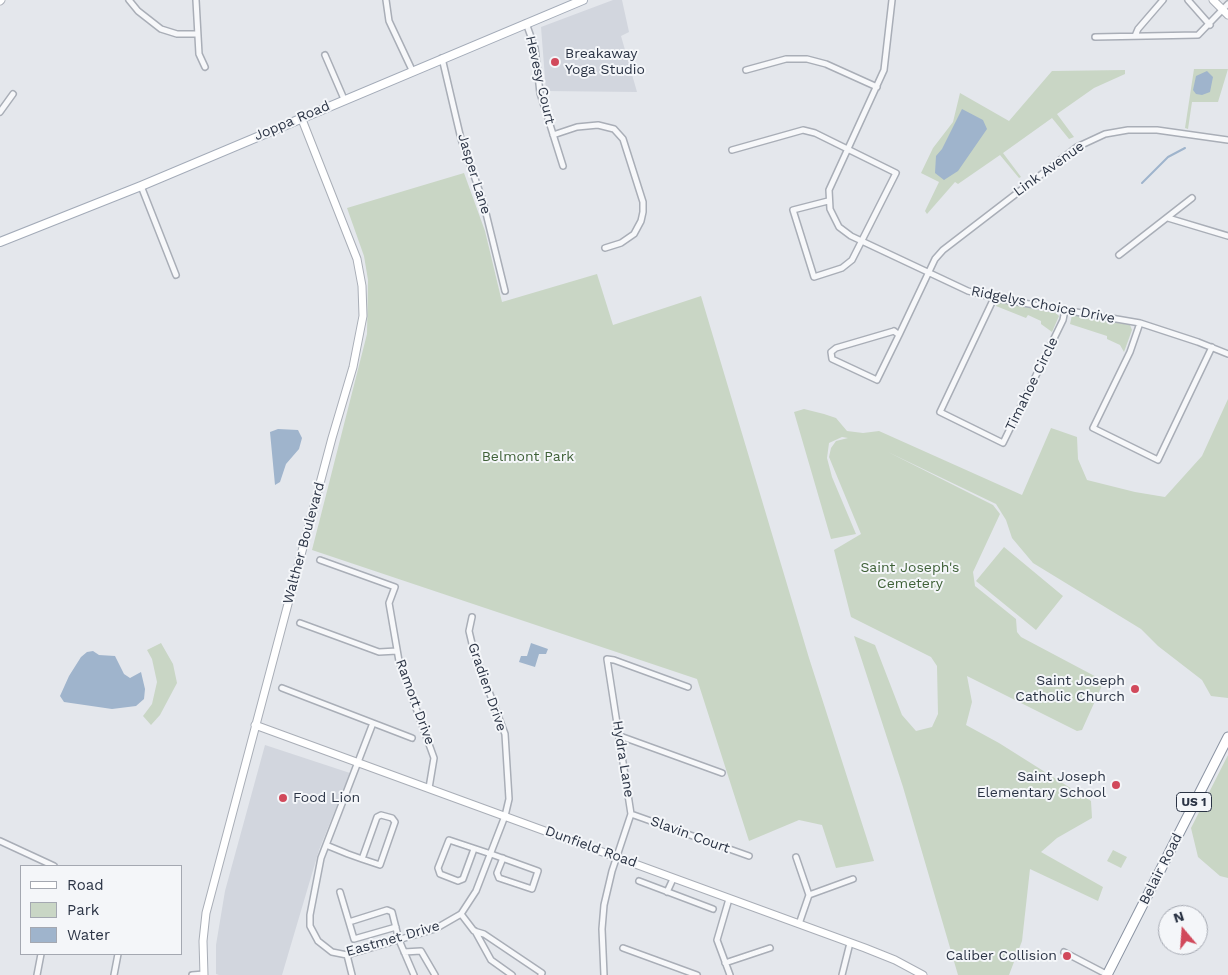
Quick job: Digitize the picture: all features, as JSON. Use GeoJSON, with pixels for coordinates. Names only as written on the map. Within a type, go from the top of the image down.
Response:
{"type":"FeatureCollection","features":[{"type":"Feature","properties":{"kind":"highway","name":"Belair Road"},"geometry":{"type":"LineString","coordinates":[[1108,975],[1228,737]]}},
{"type":"Feature","properties":{"kind":"main road","name":"Joppa Road"},"geometry":{"type":"LineString","coordinates":[[0,242],[141,186],[526,22],[583,0]]}},
{"type":"Feature","properties":{"kind":"main road"},"geometry":{"type":"LineString","coordinates":[[1213,0],[1225,12]]}},
{"type":"Feature","properties":{"kind":"main road","name":"Walther Boulevard"},"geometry":{"type":"LineString","coordinates":[[204,974],[203,941],[206,913],[353,367],[363,316],[362,286],[357,259],[301,117]]}},
{"type":"Feature","properties":{"kind":"main road","name":"Dunfield Road"},"geometry":{"type":"LineString","coordinates":[[256,725],[850,943],[895,960],[923,975]]}},
{"type":"Feature","properties":{"kind":"street"},"geometry":{"type":"LineString","coordinates":[[129,0],[138,11],[161,29],[177,34],[197,34]]}},
{"type":"Feature","properties":{"kind":"street"},"geometry":{"type":"LineString","coordinates":[[196,0],[199,54],[205,67]]}},
{"type":"Feature","properties":{"kind":"street"},"geometry":{"type":"LineString","coordinates":[[386,0],[389,20],[412,70]]}},
{"type":"Feature","properties":{"kind":"street"},"geometry":{"type":"LineString","coordinates":[[732,150],[803,130],[815,133],[847,149],[896,173],[863,242],[847,265],[814,277],[793,210],[828,201],[830,186],[847,149],[877,88],[886,62],[892,0]]}},
{"type":"Feature","properties":{"kind":"street"},"geometry":{"type":"LineString","coordinates":[[1135,36],[1138,29],[1163,0]]}},
{"type":"Feature","properties":{"kind":"street"},"geometry":{"type":"LineString","coordinates":[[1188,0],[1210,25]]}},
{"type":"Feature","properties":{"kind":"street"},"geometry":{"type":"LineString","coordinates":[[1095,38],[1198,35],[1225,12],[1228,4]]}},
{"type":"Feature","properties":{"kind":"street","name":"Hevesy Court"},"geometry":{"type":"LineString","coordinates":[[526,22],[534,48],[540,93],[563,166]]}},
{"type":"Feature","properties":{"kind":"street"},"geometry":{"type":"LineString","coordinates":[[325,55],[344,99]]}},
{"type":"Feature","properties":{"kind":"street","name":"Jasper Lane"},"geometry":{"type":"LineString","coordinates":[[442,58],[461,139],[483,201],[506,291]]}},
{"type":"Feature","properties":{"kind":"street"},"geometry":{"type":"LineString","coordinates":[[746,70],[786,59],[807,59],[826,64],[877,88]]}},
{"type":"Feature","properties":{"kind":"street"},"geometry":{"type":"LineString","coordinates":[[0,112],[13,94]]}},
{"type":"Feature","properties":{"kind":"street"},"geometry":{"type":"LineString","coordinates":[[553,135],[577,127],[598,124],[614,129],[623,139],[643,202],[642,221],[634,234],[621,243],[605,248]]}},
{"type":"Feature","properties":{"kind":"street","name":"Link Avenue"},"geometry":{"type":"LineString","coordinates":[[899,334],[894,331],[871,337],[836,348],[831,355],[834,361],[878,380],[929,273],[943,250],[1060,159],[1093,138],[1122,130],[1140,129],[1228,140]]}},
{"type":"Feature","properties":{"kind":"street"},"geometry":{"type":"LineString","coordinates":[[141,186],[176,275]]}},
{"type":"Feature","properties":{"kind":"street"},"geometry":{"type":"LineString","coordinates":[[1119,255],[1192,198]]}},
{"type":"Feature","properties":{"kind":"street","name":"Ridgelys Choice Drive"},"geometry":{"type":"LineString","coordinates":[[828,201],[836,223],[845,232],[968,291],[994,298],[1140,323],[1228,354]]}},
{"type":"Feature","properties":{"kind":"street"},"geometry":{"type":"LineString","coordinates":[[1168,218],[1228,236]]}},
{"type":"Feature","properties":{"kind":"street","name":"Timahoe Circle"},"geometry":{"type":"LineString","coordinates":[[994,298],[940,412],[1003,443],[1063,320],[1065,310]]}},
{"type":"Feature","properties":{"kind":"street"},"geometry":{"type":"LineString","coordinates":[[1140,323],[1130,352],[1092,428],[1158,460],[1212,347]]}},
{"type":"Feature","properties":{"kind":"street","name":"Ramort Drive"},"geometry":{"type":"LineString","coordinates":[[320,560],[395,587],[389,603],[402,673],[434,758],[429,788]]}},
{"type":"Feature","properties":{"kind":"street","name":"Gradien Drive"},"geometry":{"type":"LineString","coordinates":[[472,617],[469,631],[474,652],[505,734],[509,799],[505,816]]}},
{"type":"Feature","properties":{"kind":"street"},"geometry":{"type":"LineString","coordinates":[[300,624],[379,652],[397,651]]}},
{"type":"Feature","properties":{"kind":"street","name":"Hydra Lane"},"geometry":{"type":"LineString","coordinates":[[604,975],[602,929],[604,905],[616,856],[631,814],[607,659],[688,687]]}},
{"type":"Feature","properties":{"kind":"street"},"geometry":{"type":"LineString","coordinates":[[282,688],[412,738]]}},
{"type":"Feature","properties":{"kind":"street","name":"Eastmet Drive"},"geometry":{"type":"LineString","coordinates":[[373,723],[326,845],[316,877],[310,926],[321,944],[332,952],[347,955],[440,928],[461,914],[476,891],[505,816]]}},
{"type":"Feature","properties":{"kind":"street"},"geometry":{"type":"LineString","coordinates":[[620,736],[722,773]]}},
{"type":"Feature","properties":{"kind":"street","name":"Slavin Court"},"geometry":{"type":"LineString","coordinates":[[631,814],[749,856]]}},
{"type":"Feature","properties":{"kind":"street"},"geometry":{"type":"LineString","coordinates":[[326,845],[362,859],[380,865],[395,822],[392,818],[381,815],[378,817],[362,859]]}},
{"type":"Feature","properties":{"kind":"street"},"geometry":{"type":"LineString","coordinates":[[474,849],[463,878],[458,881],[440,874],[438,868],[449,840],[503,858],[538,871],[532,888],[499,878],[497,873],[503,858]]}},
{"type":"Feature","properties":{"kind":"street"},"geometry":{"type":"LineString","coordinates":[[0,841],[52,865]]}},
{"type":"Feature","properties":{"kind":"street"},"geometry":{"type":"LineString","coordinates":[[796,857],[809,895],[799,924]]}},
{"type":"Feature","properties":{"kind":"street"},"geometry":{"type":"LineString","coordinates":[[668,892],[673,879]]}},
{"type":"Feature","properties":{"kind":"street"},"geometry":{"type":"LineString","coordinates":[[809,895],[853,879]]}},
{"type":"Feature","properties":{"kind":"street"},"geometry":{"type":"LineString","coordinates":[[639,881],[713,909]]}},
{"type":"Feature","properties":{"kind":"street"},"geometry":{"type":"LineString","coordinates":[[340,892],[354,939],[396,927]]}},
{"type":"Feature","properties":{"kind":"street"},"geometry":{"type":"LineString","coordinates":[[729,898],[717,940],[730,975]]}},
{"type":"Feature","properties":{"kind":"street"},"geometry":{"type":"LineString","coordinates":[[349,922],[387,910],[392,912],[399,940],[414,975]]}},
{"type":"Feature","properties":{"kind":"street"},"geometry":{"type":"LineString","coordinates":[[461,914],[474,931],[491,960],[512,975]]}},
{"type":"Feature","properties":{"kind":"street"},"geometry":{"type":"LineString","coordinates":[[474,931],[484,934],[542,973],[541,975]]}},
{"type":"Feature","properties":{"kind":"street"},"geometry":{"type":"LineString","coordinates":[[842,975],[850,943]]}},
{"type":"Feature","properties":{"kind":"street"},"geometry":{"type":"LineString","coordinates":[[623,948],[697,975]]}},
{"type":"Feature","properties":{"kind":"street"},"geometry":{"type":"LineString","coordinates":[[725,963],[770,948]]}},
{"type":"Feature","properties":{"kind":"street"},"geometry":{"type":"LineString","coordinates":[[404,952],[421,951],[435,975]]}},
{"type":"Feature","properties":{"kind":"street"},"geometry":{"type":"LineString","coordinates":[[1064,952],[1108,975]]}},
{"type":"Feature","properties":{"kind":"street"},"geometry":{"type":"LineString","coordinates":[[37,975],[41,955]]}},
{"type":"Feature","properties":{"kind":"street"},"geometry":{"type":"LineString","coordinates":[[114,975],[118,955]]}},
{"type":"Feature","properties":{"kind":"street"},"geometry":{"type":"LineString","coordinates":[[347,955],[352,975]]}},
{"type":"Feature","properties":{"kind":"street"},"geometry":{"type":"LineString","coordinates":[[192,975],[204,974]]}},
{"type":"Feature","properties":{"kind":"shaded area"},"geometry":{"type":"Polygon","coordinates":[[[613,0],[622,0],[629,32],[621,36],[637,92],[546,91],[541,27],[613,0]]]}},
{"type":"Feature","properties":{"kind":"shaded area"},"geometry":{"type":"Polygon","coordinates":[[[265,745],[350,773],[319,850],[282,975],[219,975],[216,974],[216,945],[225,891],[265,745]]]}},
{"type":"Feature","properties":{"kind":"green space"},"geometry":{"type":"Polygon","coordinates":[[[1194,69],[1228,69],[1218,102],[1192,102],[1188,129],[1185,128],[1194,69]]]}},
{"type":"Feature","properties":{"kind":"green space"},"geometry":{"type":"Polygon","coordinates":[[[1125,70],[1125,74],[1094,88],[1057,114],[1074,137],[1069,139],[1052,118],[1003,153],[1021,177],[1019,178],[1000,155],[958,184],[955,182],[927,214],[925,211],[939,182],[921,173],[933,148],[953,122],[960,93],[1009,121],[1052,71],[1125,70]]]}},
{"type":"Feature","properties":{"kind":"green space","name":"Belmont Park"},"geometry":{"type":"Polygon","coordinates":[[[464,173],[485,231],[502,302],[597,274],[613,325],[701,296],[809,658],[874,861],[836,868],[822,825],[799,820],[749,841],[697,679],[312,550],[367,334],[368,280],[364,256],[347,208],[464,173]]]}},
{"type":"Feature","properties":{"kind":"green space"},"geometry":{"type":"Polygon","coordinates":[[[998,302],[1056,313],[1059,316],[1052,332],[1041,324],[1041,321],[1028,315],[1026,318],[996,306],[998,302]]]}},
{"type":"Feature","properties":{"kind":"green space"},"geometry":{"type":"Polygon","coordinates":[[[1072,315],[1130,325],[1132,330],[1124,352],[1120,345],[1107,339],[1107,336],[1070,324],[1072,315]]]}},
{"type":"Feature","properties":{"kind":"green space","name":"Saint Joseph's Cemetery"},"geometry":{"type":"Polygon","coordinates":[[[1228,399],[1228,698],[1211,696],[1202,680],[1158,646],[1141,629],[1033,563],[1012,538],[1006,520],[996,504],[888,452],[993,505],[1000,514],[973,572],[975,586],[1016,619],[1017,632],[1021,637],[1104,681],[1082,730],[1077,731],[967,676],[972,702],[966,725],[999,743],[1091,801],[1092,818],[1057,838],[1041,852],[1103,887],[1098,901],[1030,869],[1022,941],[1009,975],[958,975],[903,787],[854,636],[875,645],[902,715],[916,731],[932,727],[938,714],[937,666],[931,657],[851,617],[834,550],[861,534],[829,457],[831,448],[836,441],[848,438],[842,437],[829,443],[827,458],[832,477],[856,534],[831,539],[794,412],[804,409],[836,418],[847,431],[863,433],[879,431],[1022,495],[1051,428],[1077,437],[1078,459],[1087,480],[1135,492],[1165,497],[1202,456],[1228,399]]]}},
{"type":"Feature","properties":{"kind":"green space"},"geometry":{"type":"Polygon","coordinates":[[[1004,547],[1063,596],[1036,630],[976,581],[1004,547]]]}},
{"type":"Feature","properties":{"kind":"green space"},"geometry":{"type":"Polygon","coordinates":[[[161,643],[173,664],[177,683],[160,715],[151,725],[143,716],[152,704],[157,682],[152,659],[147,650],[161,643]]]}},
{"type":"Feature","properties":{"kind":"green space"},"geometry":{"type":"Polygon","coordinates":[[[1228,755],[1228,878],[1220,876],[1198,857],[1191,828],[1228,755]]]}},
{"type":"Feature","properties":{"kind":"green space"},"geometry":{"type":"Polygon","coordinates":[[[1113,850],[1127,857],[1121,868],[1107,861],[1113,850]]]}},
{"type":"Feature","properties":{"kind":"water"},"geometry":{"type":"Polygon","coordinates":[[[1207,71],[1213,77],[1210,92],[1202,95],[1196,94],[1193,90],[1196,76],[1207,71]]]}},
{"type":"Feature","properties":{"kind":"water"},"geometry":{"type":"Polygon","coordinates":[[[962,109],[983,120],[987,129],[958,171],[944,180],[935,173],[936,156],[942,149],[962,109]]]}},
{"type":"Feature","properties":{"kind":"water"},"geometry":{"type":"Polygon","coordinates":[[[278,429],[298,430],[302,438],[299,449],[286,464],[280,482],[275,485],[270,432],[278,429]]]}},
{"type":"Feature","properties":{"kind":"water"},"geometry":{"type":"Polygon","coordinates":[[[531,643],[548,649],[546,654],[539,654],[535,667],[519,662],[521,656],[527,656],[531,643]]]}},
{"type":"Feature","properties":{"kind":"water"},"geometry":{"type":"Polygon","coordinates":[[[93,651],[99,655],[115,656],[124,674],[130,678],[141,672],[145,689],[144,699],[136,706],[112,709],[64,702],[60,696],[69,676],[81,657],[87,652],[93,651]]]}},
{"type":"Feature","properties":{"kind":"waterway"},"geometry":{"type":"LineString","coordinates":[[1142,183],[1168,157],[1185,148]]}},
{"type":"Feature","properties":{"kind":"place","name":"Breakaway Yoga Studio"},"geometry":{"type":"Point","coordinates":[555,62]}},
{"type":"Feature","properties":{"kind":"place","name":"Saint Joseph Catholic Church"},"geometry":{"type":"Point","coordinates":[1135,689]}},
{"type":"Feature","properties":{"kind":"place","name":"Saint Joseph Elementary School"},"geometry":{"type":"Point","coordinates":[1116,785]}},
{"type":"Feature","properties":{"kind":"place","name":"Food Lion"},"geometry":{"type":"Point","coordinates":[283,798]}},
{"type":"Feature","properties":{"kind":"place","name":"Caliber Collision"},"geometry":{"type":"Point","coordinates":[1067,956]}}]}
